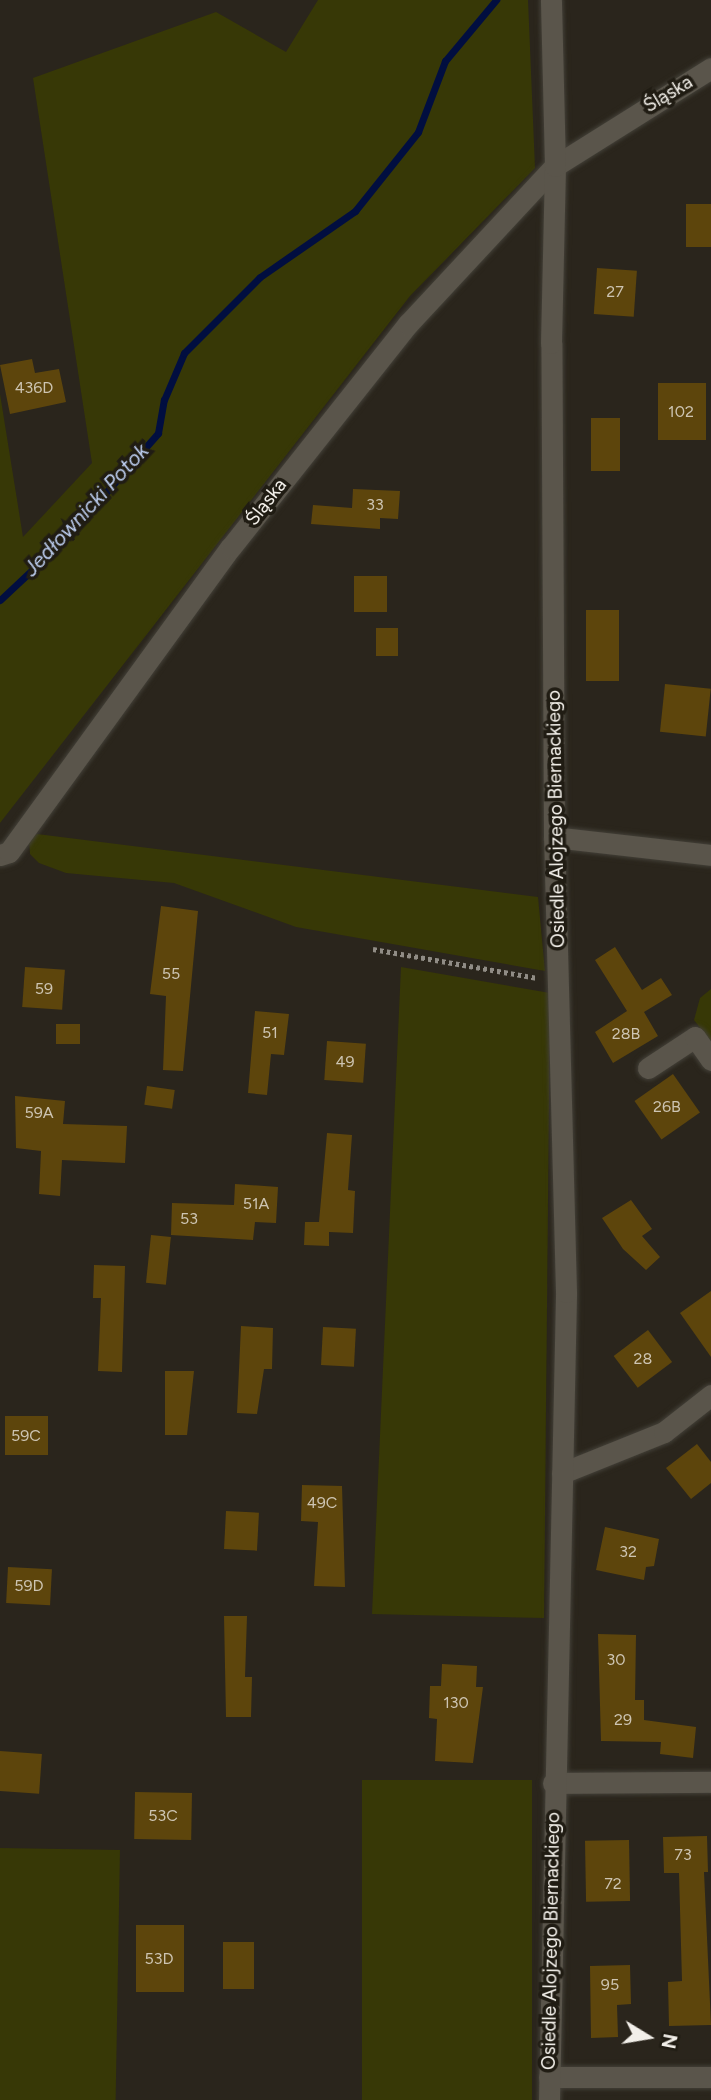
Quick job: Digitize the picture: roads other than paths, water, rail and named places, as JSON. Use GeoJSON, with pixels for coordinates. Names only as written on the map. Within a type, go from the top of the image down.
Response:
{"type":"FeatureCollection","features":[{"type":"Feature","properties":{"kind":"street"},"geometry":{"type":"LineString","coordinates":[[551,0],[555,166]]}},
{"type":"Feature","properties":{"kind":"street","name":"Śląska"},"geometry":{"type":"LineString","coordinates":[[0,855],[9,852],[231,547],[408,324],[555,166],[711,68]]}},
{"type":"Feature","properties":{"kind":"street","name":"Osiedle Alojzego Biernackiego"},"geometry":{"type":"LineString","coordinates":[[549,2100],[553,1783],[566,1292],[554,837],[551,343],[555,166]]}},
{"type":"Feature","properties":{"kind":"street"},"geometry":{"type":"LineString","coordinates":[[554,837],[711,855]]}},
{"type":"Feature","properties":{"kind":"street"},"geometry":{"type":"LineString","coordinates":[[648,1068],[695,1037],[711,1060]]}},
{"type":"Feature","properties":{"kind":"street"},"geometry":{"type":"LineString","coordinates":[[562,1473],[664,1432],[711,1395]]}},
{"type":"Feature","properties":{"kind":"street"},"geometry":{"type":"LineString","coordinates":[[553,1783],[711,1782]]}},
{"type":"Feature","properties":{"kind":"street"},"geometry":{"type":"LineString","coordinates":[[548,2077],[711,2077]]}},
{"type":"Feature","properties":{"kind":"waterway","name":"Jedłownicki Potok"},"geometry":{"type":"LineString","coordinates":[[0,600],[65,539],[158,433],[164,400],[184,353],[260,277],[355,211],[418,132],[445,61],[496,0]]}}]}
